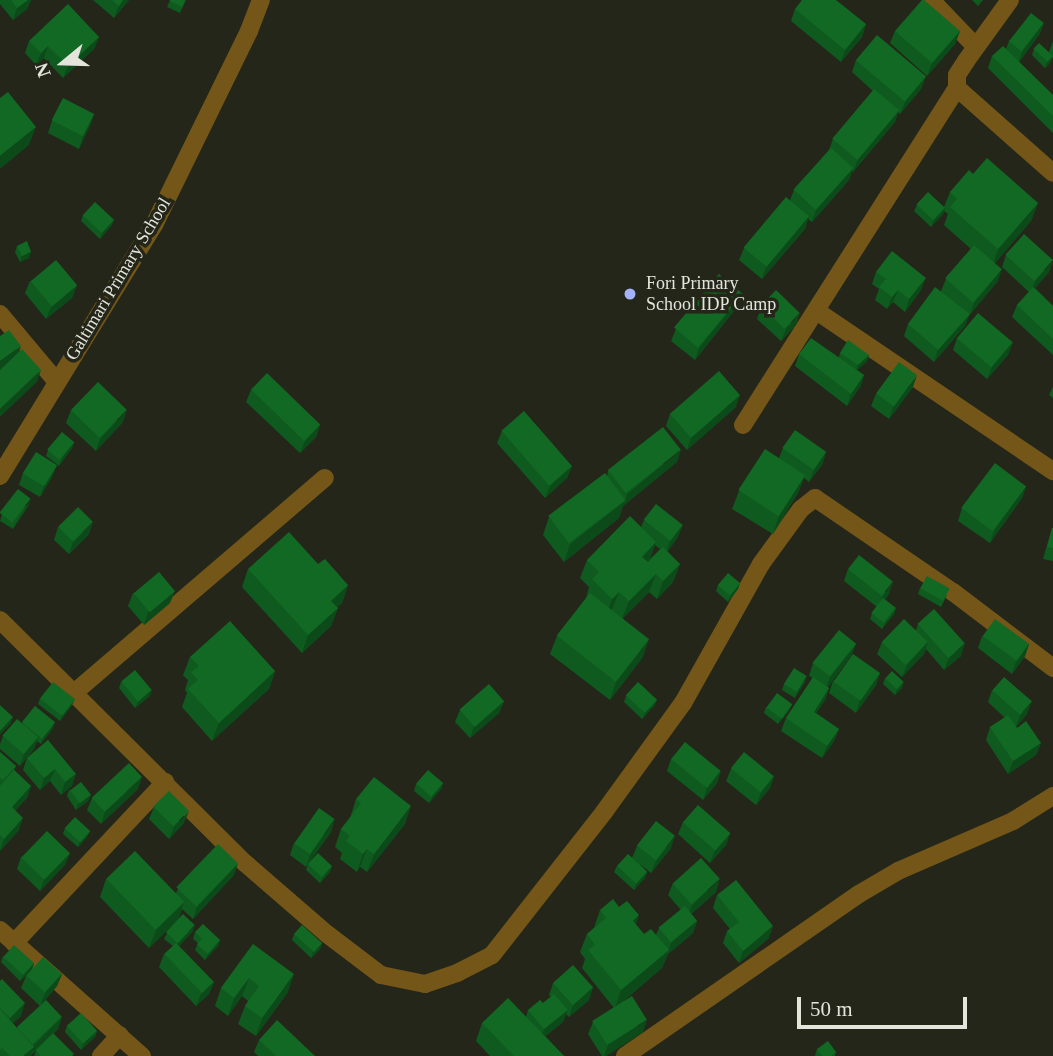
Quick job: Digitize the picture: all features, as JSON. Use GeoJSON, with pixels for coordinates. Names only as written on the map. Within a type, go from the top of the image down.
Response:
{"type":"FeatureCollection","features":[{"type":"Feature","properties":{"kind":"street","name":"Galtimari Primary School"},"geometry":{"type":"LineString","coordinates":[[0,476],[154,225],[249,31],[261,0]]}},
{"type":"Feature","properties":{"kind":"street"},"geometry":{"type":"LineString","coordinates":[[931,0],[976,47]]}},
{"type":"Feature","properties":{"kind":"street"},"geometry":{"type":"LineString","coordinates":[[743,425],[818,312],[957,88],[957,75],[1010,0]]}},
{"type":"Feature","properties":{"kind":"street"},"geometry":{"type":"LineString","coordinates":[[957,88],[1053,173]]}},
{"type":"Feature","properties":{"kind":"street"},"geometry":{"type":"LineString","coordinates":[[818,312],[1053,471]]}},
{"type":"Feature","properties":{"kind":"street"},"geometry":{"type":"LineString","coordinates":[[0,314],[57,382]]}},
{"type":"Feature","properties":{"kind":"street"},"geometry":{"type":"LineString","coordinates":[[75,692],[325,478]]}},
{"type":"Feature","properties":{"kind":"street"},"geometry":{"type":"LineString","coordinates":[[0,620],[245,863],[327,934],[381,975],[425,984],[457,973],[492,955],[604,812],[683,703],[761,564],[801,509],[815,498],[943,585],[1053,668]]}},
{"type":"Feature","properties":{"kind":"street"},"geometry":{"type":"LineString","coordinates":[[14,943],[165,782]]}},
{"type":"Feature","properties":{"kind":"street"},"geometry":{"type":"LineString","coordinates":[[625,1056],[859,894],[898,871],[1013,821],[1053,796]]}},
{"type":"Feature","properties":{"kind":"street"},"geometry":{"type":"LineString","coordinates":[[0,930],[142,1056]]}},
{"type":"Feature","properties":{"kind":"street"},"geometry":{"type":"LineString","coordinates":[[101,1056],[120,1035]]}},
{"type":"Feature","properties":{"kind":"building"},"geometry":{"type":"Polygon","coordinates":[[[11,0],[28,0],[17,8],[11,0]]]}},
{"type":"Feature","properties":{"kind":"building"},"geometry":{"type":"Polygon","coordinates":[[[112,0],[123,0],[119,6],[112,0]]]}},
{"type":"Feature","properties":{"kind":"building"},"geometry":{"type":"Polygon","coordinates":[[[170,0],[185,0],[182,7],[170,0]]]}},
{"type":"Feature","properties":{"kind":"building"},"geometry":{"type":"Polygon","coordinates":[[[802,0],[836,0],[866,24],[845,50],[795,9],[802,0]]]}},
{"type":"Feature","properties":{"kind":"building"},"geometry":{"type":"Polygon","coordinates":[[[922,0],[960,31],[932,63],[895,31],[922,0]]]}},
{"type":"Feature","properties":{"kind":"building"},"geometry":{"type":"Polygon","coordinates":[[[68,4],[99,37],[68,66],[48,46],[41,53],[29,41],[68,4]]]}},
{"type":"Feature","properties":{"kind":"building"},"geometry":{"type":"Polygon","coordinates":[[[1031,13],[1044,23],[1021,51],[1009,41],[1031,13]]]}},
{"type":"Feature","properties":{"kind":"building"},"geometry":{"type":"Polygon","coordinates":[[[877,35],[926,76],[905,101],[856,60],[877,35]]]}},
{"type":"Feature","properties":{"kind":"building"},"geometry":{"type":"Polygon","coordinates":[[[1039,43],[1053,56],[1047,62],[1034,49],[1039,43]]]}},
{"type":"Feature","properties":{"kind":"building"},"geometry":{"type":"Polygon","coordinates":[[[1003,46],[1053,95],[1053,116],[992,56],[1003,46]]]}},
{"type":"Feature","properties":{"kind":"building"},"geometry":{"type":"Polygon","coordinates":[[[874,89],[899,110],[857,160],[832,139],[874,89]]]}},
{"type":"Feature","properties":{"kind":"building"},"geometry":{"type":"Polygon","coordinates":[[[8,92],[36,127],[0,156],[0,98],[8,92]]]}},
{"type":"Feature","properties":{"kind":"building"},"geometry":{"type":"Polygon","coordinates":[[[63,98],[94,114],[83,136],[52,120],[63,98]]]}},
{"type":"Feature","properties":{"kind":"building"},"geometry":{"type":"Polygon","coordinates":[[[831,148],[853,168],[816,210],[794,190],[831,148]]]}},
{"type":"Feature","properties":{"kind":"building"},"geometry":{"type":"Polygon","coordinates":[[[987,158],[1038,203],[998,249],[950,207],[957,199],[950,192],[969,170],[973,174],[987,158]]]}},
{"type":"Feature","properties":{"kind":"building"},"geometry":{"type":"Polygon","coordinates":[[[928,192],[945,208],[933,220],[916,204],[928,192]]]}},
{"type":"Feature","properties":{"kind":"building"},"geometry":{"type":"Polygon","coordinates":[[[786,197],[809,216],[767,267],[744,248],[786,197]]]}},
{"type":"Feature","properties":{"kind":"building"},"geometry":{"type":"Polygon","coordinates":[[[95,202],[114,220],[102,233],[83,215],[95,202]]]}},
{"type":"Feature","properties":{"kind":"building"},"geometry":{"type":"Polygon","coordinates":[[[1024,234],[1053,260],[1034,281],[1005,255],[1024,234]]]}},
{"type":"Feature","properties":{"kind":"building"},"geometry":{"type":"Polygon","coordinates":[[[27,241],[31,252],[22,256],[17,246],[27,241]]]}},
{"type":"Feature","properties":{"kind":"building"},"geometry":{"type":"Polygon","coordinates":[[[974,245],[1002,269],[973,302],[945,278],[974,245]]]}},
{"type":"Feature","properties":{"kind":"building"},"geometry":{"type":"Polygon","coordinates":[[[892,251],[926,278],[909,299],[898,290],[892,297],[879,287],[886,279],[876,272],[892,251]]]}},
{"type":"Feature","properties":{"kind":"building"},"geometry":{"type":"Polygon","coordinates":[[[56,260],[77,285],[52,306],[31,281],[56,260]]]}},
{"type":"Feature","properties":{"kind":"building"},"geometry":{"type":"Polygon","coordinates":[[[719,274],[743,294],[698,348],[674,328],[719,274]]]}},
{"type":"Feature","properties":{"kind":"building"},"geometry":{"type":"Polygon","coordinates":[[[935,287],[970,314],[938,350],[908,324],[935,287]]]}},
{"type":"Feature","properties":{"kind":"building"},"geometry":{"type":"Polygon","coordinates":[[[1033,287],[1053,306],[1053,339],[1017,305],[1033,287]]]}},
{"type":"Feature","properties":{"kind":"building"},"geometry":{"type":"Polygon","coordinates":[[[776,290],[800,313],[784,329],[761,306],[776,290]]]}},
{"type":"Feature","properties":{"kind":"building"},"geometry":{"type":"Polygon","coordinates":[[[978,313],[1012,342],[991,367],[957,338],[978,313]]]}},
{"type":"Feature","properties":{"kind":"building"},"geometry":{"type":"Polygon","coordinates":[[[9,330],[21,346],[0,361],[0,336],[9,330]]]}},
{"type":"Feature","properties":{"kind":"building"},"geometry":{"type":"Polygon","coordinates":[[[811,338],[864,375],[851,394],[799,354],[811,338]]]}},
{"type":"Feature","properties":{"kind":"building"},"geometry":{"type":"Polygon","coordinates":[[[848,340],[869,355],[858,365],[840,353],[848,340]]]}},
{"type":"Feature","properties":{"kind":"building"},"geometry":{"type":"Polygon","coordinates":[[[22,349],[41,370],[0,409],[0,370],[22,349]]]}},
{"type":"Feature","properties":{"kind":"building"},"geometry":{"type":"Polygon","coordinates":[[[899,362],[917,375],[894,406],[876,394],[899,362]]]}},
{"type":"Feature","properties":{"kind":"building"},"geometry":{"type":"Polygon","coordinates":[[[719,371],[740,395],[691,438],[670,414],[719,371]]]}},
{"type":"Feature","properties":{"kind":"building"},"geometry":{"type":"Polygon","coordinates":[[[267,373],[320,424],[304,441],[251,390],[267,373]]]}},
{"type":"Feature","properties":{"kind":"building"},"geometry":{"type":"Polygon","coordinates":[[[98,382],[127,410],[100,438],[71,410],[98,382]]]}},
{"type":"Feature","properties":{"kind":"building"},"geometry":{"type":"Polygon","coordinates":[[[524,411],[572,466],[549,486],[501,431],[524,411]]]}},
{"type":"Feature","properties":{"kind":"building"},"geometry":{"type":"Polygon","coordinates":[[[663,427],[681,450],[626,493],[608,470],[663,427]]]}},
{"type":"Feature","properties":{"kind":"building"},"geometry":{"type":"Polygon","coordinates":[[[795,430],[826,452],[814,470],[782,448],[795,430]]]}},
{"type":"Feature","properties":{"kind":"building"},"geometry":{"type":"Polygon","coordinates":[[[62,432],[74,442],[59,460],[47,450],[62,432]]]}},
{"type":"Feature","properties":{"kind":"building"},"geometry":{"type":"Polygon","coordinates":[[[765,449],[805,475],[779,516],[738,490],[765,449]]]}},
{"type":"Feature","properties":{"kind":"building"},"geometry":{"type":"Polygon","coordinates":[[[36,452],[57,465],[44,486],[23,473],[36,452]]]}},
{"type":"Feature","properties":{"kind":"building"},"geometry":{"type":"Polygon","coordinates":[[[995,463],[1026,486],[992,531],[961,508],[995,463]]]}},
{"type":"Feature","properties":{"kind":"building"},"geometry":{"type":"Polygon","coordinates":[[[605,473],[625,500],[569,543],[548,516],[605,473]]]}},
{"type":"Feature","properties":{"kind":"building"},"geometry":{"type":"Polygon","coordinates":[[[18,489],[31,499],[12,522],[0,512],[18,489]]]}},
{"type":"Feature","properties":{"kind":"building"},"geometry":{"type":"Polygon","coordinates":[[[656,504],[683,525],[670,541],[644,520],[656,504]]]}},
{"type":"Feature","properties":{"kind":"building"},"geometry":{"type":"Polygon","coordinates":[[[78,507],[93,522],[73,542],[58,527],[78,507]]]}},
{"type":"Feature","properties":{"kind":"building"},"geometry":{"type":"Polygon","coordinates":[[[630,516],[656,542],[642,557],[648,562],[663,547],[680,564],[663,581],[656,574],[629,601],[619,592],[612,599],[592,579],[599,572],[587,560],[630,516]]]}},
{"type":"Feature","properties":{"kind":"building"},"geometry":{"type":"Polygon","coordinates":[[[1053,528],[1053,548],[1047,547],[1053,528]]]}},
{"type":"Feature","properties":{"kind":"building"},"geometry":{"type":"Polygon","coordinates":[[[289,532],[318,564],[325,559],[348,585],[331,601],[338,608],[308,635],[248,569],[289,532]]]}},
{"type":"Feature","properties":{"kind":"building"},"geometry":{"type":"Polygon","coordinates":[[[859,555],[893,581],[882,596],[848,569],[859,555]]]}},
{"type":"Feature","properties":{"kind":"building"},"geometry":{"type":"Polygon","coordinates":[[[159,572],[175,591],[150,612],[134,593],[159,572]]]}},
{"type":"Feature","properties":{"kind":"building"},"geometry":{"type":"Polygon","coordinates":[[[728,573],[740,583],[730,596],[718,585],[728,573]]]}},
{"type":"Feature","properties":{"kind":"building"},"geometry":{"type":"Polygon","coordinates":[[[927,576],[950,589],[943,601],[920,588],[927,576]]]}},
{"type":"Feature","properties":{"kind":"building"},"geometry":{"type":"Polygon","coordinates":[[[590,593],[649,639],[616,682],[557,636],[590,593]]]}},
{"type":"Feature","properties":{"kind":"building"},"geometry":{"type":"Polygon","coordinates":[[[883,598],[896,608],[884,623],[871,613],[883,598]]]}},
{"type":"Feature","properties":{"kind":"building"},"geometry":{"type":"Polygon","coordinates":[[[934,609],[965,643],[948,658],[918,624],[934,609]]]}},
{"type":"Feature","properties":{"kind":"building"},"geometry":{"type":"Polygon","coordinates":[[[904,619],[928,642],[906,665],[882,642],[904,619]]]}},
{"type":"Feature","properties":{"kind":"building"},"geometry":{"type":"Polygon","coordinates":[[[995,619],[1029,644],[1017,661],[983,636],[995,619]]]}},
{"type":"Feature","properties":{"kind":"building"},"geometry":{"type":"Polygon","coordinates":[[[230,621],[275,671],[219,723],[188,689],[198,680],[191,672],[199,666],[190,657],[230,621]]]}},
{"type":"Feature","properties":{"kind":"building"},"geometry":{"type":"Polygon","coordinates":[[[839,630],[856,644],[830,676],[813,663],[839,630]]]}},
{"type":"Feature","properties":{"kind":"building"},"geometry":{"type":"Polygon","coordinates":[[[853,654],[880,673],[861,701],[833,682],[853,654]]]}},
{"type":"Feature","properties":{"kind":"building"},"geometry":{"type":"Polygon","coordinates":[[[794,668],[807,676],[797,692],[784,684],[794,668]]]}},
{"type":"Feature","properties":{"kind":"building"},"geometry":{"type":"Polygon","coordinates":[[[135,670],[152,690],[138,701],[121,682],[135,670]]]}},
{"type":"Feature","properties":{"kind":"building"},"geometry":{"type":"Polygon","coordinates":[[[892,671],[904,682],[897,689],[885,678],[892,671]]]}},
{"type":"Feature","properties":{"kind":"building"},"geometry":{"type":"Polygon","coordinates":[[[813,677],[829,688],[814,712],[839,729],[827,746],[786,718],[813,677]]]}},
{"type":"Feature","properties":{"kind":"building"},"geometry":{"type":"Polygon","coordinates":[[[1004,677],[1032,701],[1020,715],[992,691],[1004,677]]]}},
{"type":"Feature","properties":{"kind":"building"},"geometry":{"type":"Polygon","coordinates":[[[53,682],[75,699],[62,716],[40,699],[53,682]]]}},
{"type":"Feature","properties":{"kind":"building"},"geometry":{"type":"Polygon","coordinates":[[[638,682],[657,700],[645,713],[626,695],[638,682]]]}},
{"type":"Feature","properties":{"kind":"building"},"geometry":{"type":"Polygon","coordinates":[[[489,684],[504,701],[475,727],[460,710],[489,684]]]}},
{"type":"Feature","properties":{"kind":"building"},"geometry":{"type":"Polygon","coordinates":[[[777,693],[792,704],[782,719],[766,708],[777,693]]]}},
{"type":"Feature","properties":{"kind":"building"},"geometry":{"type":"Polygon","coordinates":[[[0,705],[13,717],[0,731],[0,705]]]}},
{"type":"Feature","properties":{"kind":"building"},"geometry":{"type":"Polygon","coordinates":[[[35,706],[55,722],[42,739],[22,722],[35,706]]]}},
{"type":"Feature","properties":{"kind":"building"},"geometry":{"type":"Polygon","coordinates":[[[1008,715],[1017,728],[1026,721],[1041,743],[1013,761],[990,727],[1008,715]]]}},
{"type":"Feature","properties":{"kind":"building"},"geometry":{"type":"Polygon","coordinates":[[[17,719],[38,737],[24,754],[3,736],[17,719]]]}},
{"type":"Feature","properties":{"kind":"building"},"geometry":{"type":"Polygon","coordinates":[[[48,740],[76,774],[65,782],[55,769],[44,778],[27,758],[48,740]]]}},
{"type":"Feature","properties":{"kind":"building"},"geometry":{"type":"Polygon","coordinates":[[[685,742],[721,771],[707,788],[671,759],[685,742]]]}},
{"type":"Feature","properties":{"kind":"building"},"geometry":{"type":"Polygon","coordinates":[[[0,752],[16,766],[3,780],[0,778],[0,752]]]}},
{"type":"Feature","properties":{"kind":"building"},"geometry":{"type":"Polygon","coordinates":[[[744,752],[774,776],[760,792],[731,768],[744,752]]]}},
{"type":"Feature","properties":{"kind":"building"},"geometry":{"type":"Polygon","coordinates":[[[129,763],[142,777],[105,812],[92,798],[129,763]]]}},
{"type":"Feature","properties":{"kind":"building"},"geometry":{"type":"Polygon","coordinates":[[[14,770],[31,786],[12,807],[23,818],[4,839],[0,835],[0,786],[14,770]]]}},
{"type":"Feature","properties":{"kind":"building"},"geometry":{"type":"Polygon","coordinates":[[[428,770],[443,783],[431,797],[416,784],[428,770]]]}},
{"type":"Feature","properties":{"kind":"building"},"geometry":{"type":"Polygon","coordinates":[[[374,777],[411,806],[374,854],[367,849],[363,854],[346,841],[350,836],[341,829],[361,803],[356,799],[374,777]]]}},
{"type":"Feature","properties":{"kind":"building"},"geometry":{"type":"Polygon","coordinates":[[[81,782],[91,795],[80,803],[70,791],[81,782]]]}},
{"type":"Feature","properties":{"kind":"building"},"geometry":{"type":"Polygon","coordinates":[[[169,791],[189,811],[173,826],[153,807],[169,791]]]}},
{"type":"Feature","properties":{"kind":"building"},"geometry":{"type":"Polygon","coordinates":[[[698,805],[730,833],[715,851],[683,822],[698,805]]]}},
{"type":"Feature","properties":{"kind":"building"},"geometry":{"type":"Polygon","coordinates":[[[319,808],[335,819],[310,854],[294,843],[319,808]]]}},
{"type":"Feature","properties":{"kind":"building"},"geometry":{"type":"Polygon","coordinates":[[[75,817],[90,831],[80,842],[65,828],[75,817]]]}},
{"type":"Feature","properties":{"kind":"building"},"geometry":{"type":"Polygon","coordinates":[[[656,821],[675,836],[656,860],[637,845],[656,821]]]}},
{"type":"Feature","properties":{"kind":"building"},"geometry":{"type":"Polygon","coordinates":[[[47,831],[70,853],[44,880],[21,858],[47,831]]]}},
{"type":"Feature","properties":{"kind":"building"},"geometry":{"type":"Polygon","coordinates":[[[218,844],[238,863],[196,907],[176,887],[218,844]]]}},
{"type":"Feature","properties":{"kind":"building"},"geometry":{"type":"Polygon","coordinates":[[[135,851],[184,902],[156,930],[106,879],[135,851]]]}},
{"type":"Feature","properties":{"kind":"building"},"geometry":{"type":"Polygon","coordinates":[[[318,853],[332,866],[322,877],[308,864],[318,853]]]}},
{"type":"Feature","properties":{"kind":"building"},"geometry":{"type":"Polygon","coordinates":[[[628,854],[647,872],[636,883],[617,866],[628,854]]]}},
{"type":"Feature","properties":{"kind":"building"},"geometry":{"type":"Polygon","coordinates":[[[701,858],[720,879],[691,904],[673,883],[701,858]]]}},
{"type":"Feature","properties":{"kind":"building"},"geometry":{"type":"Polygon","coordinates":[[[736,880],[773,926],[743,951],[727,931],[739,922],[717,895],[736,880]]]}},
{"type":"Feature","properties":{"kind":"building"},"geometry":{"type":"Polygon","coordinates":[[[613,899],[619,907],[627,901],[639,915],[633,921],[644,934],[651,929],[669,950],[621,990],[588,950],[595,945],[587,934],[606,918],[600,910],[613,899]]]}},
{"type":"Feature","properties":{"kind":"building"},"geometry":{"type":"Polygon","coordinates":[[[685,906],[697,921],[671,942],[659,927],[685,906]]]}},
{"type":"Feature","properties":{"kind":"building"},"geometry":{"type":"Polygon","coordinates":[[[183,914],[195,925],[178,943],[166,932],[183,914]]]}},
{"type":"Feature","properties":{"kind":"building"},"geometry":{"type":"Polygon","coordinates":[[[203,924],[220,940],[208,954],[197,944],[202,939],[195,932],[203,924]]]}},
{"type":"Feature","properties":{"kind":"building"},"geometry":{"type":"Polygon","coordinates":[[[302,925],[322,943],[314,952],[294,934],[302,925]]]}},
{"type":"Feature","properties":{"kind":"building"},"geometry":{"type":"Polygon","coordinates":[[[176,943],[214,982],[202,993],[164,954],[176,943]]]}},
{"type":"Feature","properties":{"kind":"building"},"geometry":{"type":"Polygon","coordinates":[[[253,944],[294,974],[262,1018],[245,1006],[259,986],[249,978],[234,998],[221,988],[253,944]]]}},
{"type":"Feature","properties":{"kind":"building"},"geometry":{"type":"Polygon","coordinates":[[[14,945],[34,963],[23,975],[3,957],[14,945]]]}},
{"type":"Feature","properties":{"kind":"building"},"geometry":{"type":"Polygon","coordinates":[[[43,957],[62,974],[45,992],[26,976],[43,957]]]}},
{"type":"Feature","properties":{"kind":"building"},"geometry":{"type":"Polygon","coordinates":[[[573,965],[593,987],[573,1005],[553,983],[573,965]]]}},
{"type":"Feature","properties":{"kind":"building"},"geometry":{"type":"Polygon","coordinates":[[[2,979],[25,1003],[10,1018],[0,1008],[2,979]]]}},
{"type":"Feature","properties":{"kind":"building"},"geometry":{"type":"Polygon","coordinates":[[[554,994],[568,1010],[544,1029],[528,1010],[540,1000],[543,1003],[554,994]]]}},
{"type":"Feature","properties":{"kind":"building"},"geometry":{"type":"Polygon","coordinates":[[[632,996],[647,1020],[607,1045],[592,1021],[632,996]]]}},
{"type":"Feature","properties":{"kind":"building"},"geometry":{"type":"Polygon","coordinates":[[[508,998],[564,1056],[514,1056],[482,1023],[508,998]]]}},
{"type":"Feature","properties":{"kind":"building"},"geometry":{"type":"Polygon","coordinates":[[[46,1000],[62,1017],[32,1044],[17,1027],[46,1000]]]}},
{"type":"Feature","properties":{"kind":"building"},"geometry":{"type":"Polygon","coordinates":[[[0,1009],[34,1047],[23,1056],[10,1056],[2,1048],[0,1050],[0,1009]]]}},
{"type":"Feature","properties":{"kind":"building"},"geometry":{"type":"Polygon","coordinates":[[[81,1013],[97,1031],[83,1044],[67,1026],[81,1013]]]}},
{"type":"Feature","properties":{"kind":"building"},"geometry":{"type":"Polygon","coordinates":[[[277,1020],[315,1056],[276,1056],[259,1040],[277,1020]]]}},
{"type":"Feature","properties":{"kind":"building"},"geometry":{"type":"Polygon","coordinates":[[[53,1033],[74,1054],[72,1056],[41,1056],[36,1050],[53,1033]]]}},
{"type":"Feature","properties":{"kind":"building"},"geometry":{"type":"Polygon","coordinates":[[[828,1041],[836,1052],[831,1056],[822,1056],[817,1049],[828,1041]]]}},
{"type":"Feature","properties":{"kind":"place","name":"Fori Primary School IDP Camp"},"geometry":{"type":"Point","coordinates":[630,294]}}]}
